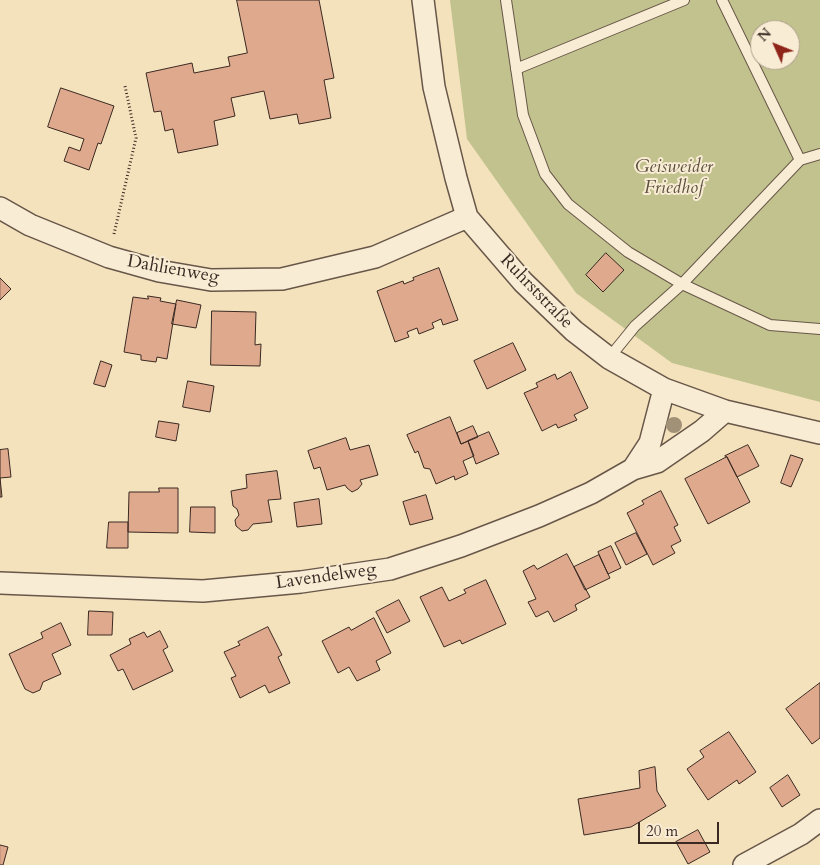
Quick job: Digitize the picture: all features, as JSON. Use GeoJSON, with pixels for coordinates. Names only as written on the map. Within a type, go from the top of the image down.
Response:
{"type":"FeatureCollection","features":[{"type":"Feature","properties":{"kind":"street","name":"Ruhrststraße"},"geometry":{"type":"LineString","coordinates":[[423,0],[434,87],[467,218],[523,282],[574,331],[609,358],[664,389],[725,411],[820,433]]}},
{"type":"Feature","properties":{"kind":"street","name":"Dahlienweg"},"geometry":{"type":"LineString","coordinates":[[0,208],[30,225],[109,258],[211,280],[282,280],[374,257],[467,218]]}},
{"type":"Feature","properties":{"kind":"street","name":"Lavendelweg"},"geometry":{"type":"LineString","coordinates":[[633,469],[650,443],[664,389]]}},
{"type":"Feature","properties":{"kind":"street","name":"Lavendelweg"},"geometry":{"type":"LineString","coordinates":[[0,583],[203,591],[301,582],[390,569],[461,546],[539,516],[591,493],[633,469],[657,462],[702,431],[725,411]]}},
{"type":"Feature","properties":{"kind":"street"},"geometry":{"type":"LineString","coordinates":[[744,865],[801,834],[820,820]]}},
{"type":"Feature","properties":{"kind":"lane"},"geometry":{"type":"LineString","coordinates":[[506,0],[523,115],[545,174],[568,204],[628,252],[682,284],[770,325],[820,328]]}},
{"type":"Feature","properties":{"kind":"lane"},"geometry":{"type":"LineString","coordinates":[[516,69],[684,0]]}},
{"type":"Feature","properties":{"kind":"lane"},"geometry":{"type":"LineString","coordinates":[[722,0],[800,160]]}},
{"type":"Feature","properties":{"kind":"lane"},"geometry":{"type":"LineString","coordinates":[[609,358],[635,326],[682,284],[800,160],[820,154]]}},
{"type":"Feature","properties":{"kind":"path"},"geometry":{"type":"LineString","coordinates":[[109,258],[136,138],[125,86]]}},
{"type":"Feature","properties":{"kind":"green space","name":"Geisweider Friedhof"},"geometry":{"type":"Polygon","coordinates":[[[450,0],[820,0],[820,402],[672,363],[576,293],[467,139],[450,0]]]}},
{"type":"Feature","properties":{"kind":"building"},"geometry":{"type":"Polygon","coordinates":[[[237,0],[319,0],[334,78],[324,80],[331,118],[299,124],[297,114],[270,119],[264,91],[231,98],[235,116],[214,121],[218,145],[178,153],[173,129],[165,131],[161,111],[154,112],[146,73],[192,63],[194,73],[230,66],[228,57],[247,53],[237,0]]]}},
{"type":"Feature","properties":{"kind":"building"},"geometry":{"type":"Polygon","coordinates":[[[61,88],[114,106],[101,144],[98,143],[89,170],[64,161],[69,147],[80,151],[84,139],[48,127],[61,88]]]}},
{"type":"Feature","properties":{"kind":"building"},"geometry":{"type":"Polygon","coordinates":[[[606,253],[624,270],[603,292],[586,275],[606,253]]]}},
{"type":"Feature","properties":{"kind":"building"},"geometry":{"type":"Polygon","coordinates":[[[439,268],[458,320],[443,325],[441,319],[432,323],[434,328],[419,334],[417,328],[407,332],[409,337],[395,342],[377,291],[403,281],[404,284],[414,280],[413,278],[439,268]]]}},
{"type":"Feature","properties":{"kind":"building"},"geometry":{"type":"Polygon","coordinates":[[[0,278],[11,289],[0,300],[0,278]]]}},
{"type":"Feature","properties":{"kind":"building"},"geometry":{"type":"Polygon","coordinates":[[[148,296],[161,298],[160,301],[176,304],[167,359],[157,357],[156,362],[141,360],[141,355],[124,352],[133,297],[148,299],[148,296]]]}},
{"type":"Feature","properties":{"kind":"building"},"geometry":{"type":"Polygon","coordinates":[[[177,300],[201,305],[196,328],[172,324],[177,300]]]}},
{"type":"Feature","properties":{"kind":"building"},"geometry":{"type":"Polygon","coordinates":[[[212,311],[256,312],[255,345],[261,344],[260,366],[211,365],[212,311]]]}},
{"type":"Feature","properties":{"kind":"building"},"geometry":{"type":"Polygon","coordinates":[[[513,343],[526,370],[487,389],[474,361],[513,343]]]}},
{"type":"Feature","properties":{"kind":"building"},"geometry":{"type":"Polygon","coordinates":[[[101,361],[112,365],[105,387],[94,384],[101,361]]]}},
{"type":"Feature","properties":{"kind":"building"},"geometry":{"type":"Polygon","coordinates":[[[571,372],[588,408],[574,415],[577,420],[558,428],[556,424],[542,431],[524,393],[538,387],[536,383],[555,374],[557,379],[571,372]]]}},
{"type":"Feature","properties":{"kind":"building"},"geometry":{"type":"Polygon","coordinates":[[[188,381],[214,386],[210,412],[183,407],[188,381]]]}},
{"type":"Feature","properties":{"kind":"building"},"geometry":{"type":"Polygon","coordinates":[[[450,417],[461,444],[468,441],[474,456],[463,461],[468,474],[455,480],[454,476],[436,484],[430,469],[424,468],[418,451],[415,453],[407,435],[450,417]]]}},
{"type":"Feature","properties":{"kind":"building"},"geometry":{"type":"Polygon","coordinates":[[[159,421],[179,424],[176,441],[156,437],[159,421]]]}},
{"type":"Feature","properties":{"kind":"building"},"geometry":{"type":"Polygon","coordinates":[[[473,426],[478,437],[461,444],[457,433],[473,426]]]}},
{"type":"Feature","properties":{"kind":"building"},"geometry":{"type":"Polygon","coordinates":[[[489,432],[499,454],[476,464],[468,441],[489,432]]]}},
{"type":"Feature","properties":{"kind":"building"},"geometry":{"type":"Polygon","coordinates":[[[346,438],[350,450],[369,445],[378,475],[360,480],[362,484],[352,492],[345,485],[327,490],[320,467],[314,469],[308,451],[346,438]]]}},
{"type":"Feature","properties":{"kind":"building"},"geometry":{"type":"Polygon","coordinates":[[[748,445],[759,466],[737,477],[725,456],[748,445]]]}},
{"type":"Feature","properties":{"kind":"building"},"geometry":{"type":"Polygon","coordinates":[[[8,449],[11,477],[0,478],[0,450],[8,449]]]}},
{"type":"Feature","properties":{"kind":"building"},"geometry":{"type":"Polygon","coordinates":[[[791,455],[803,459],[791,487],[781,483],[791,455]]]}},
{"type":"Feature","properties":{"kind":"building"},"geometry":{"type":"Polygon","coordinates":[[[727,457],[750,502],[708,524],[685,479],[727,457]]]}},
{"type":"Feature","properties":{"kind":"building"},"geometry":{"type":"Polygon","coordinates":[[[277,471],[281,499],[268,500],[272,522],[253,524],[248,530],[242,531],[236,526],[235,520],[239,515],[237,509],[233,506],[231,491],[247,488],[246,475],[277,471]]]}},
{"type":"Feature","properties":{"kind":"building"},"geometry":{"type":"Polygon","coordinates":[[[0,478],[2,497],[0,497],[0,478]]]}},
{"type":"Feature","properties":{"kind":"building"},"geometry":{"type":"Polygon","coordinates":[[[159,488],[178,488],[178,533],[128,532],[129,492],[159,492],[159,488]]]}},
{"type":"Feature","properties":{"kind":"building"},"geometry":{"type":"Polygon","coordinates":[[[661,491],[678,525],[674,527],[681,541],[671,546],[675,553],[653,565],[627,513],[644,504],[642,501],[661,491]]]}},
{"type":"Feature","properties":{"kind":"building"},"geometry":{"type":"Polygon","coordinates":[[[426,495],[433,519],[410,525],[403,502],[426,495]]]}},
{"type":"Feature","properties":{"kind":"building"},"geometry":{"type":"Polygon","coordinates":[[[319,499],[322,524],[297,527],[294,503],[319,499]]]}},
{"type":"Feature","properties":{"kind":"building"},"geometry":{"type":"Polygon","coordinates":[[[191,507],[215,507],[215,533],[190,532],[191,507]]]}},
{"type":"Feature","properties":{"kind":"building"},"geometry":{"type":"Polygon","coordinates":[[[109,522],[128,522],[128,548],[107,548],[109,522]]]}},
{"type":"Feature","properties":{"kind":"building"},"geometry":{"type":"Polygon","coordinates":[[[636,533],[647,554],[626,565],[615,543],[636,533]]]}},
{"type":"Feature","properties":{"kind":"building"},"geometry":{"type":"Polygon","coordinates":[[[611,546],[621,568],[608,574],[598,552],[611,546]]]}},
{"type":"Feature","properties":{"kind":"building"},"geometry":{"type":"Polygon","coordinates":[[[567,554],[590,597],[575,605],[577,610],[554,622],[548,611],[536,617],[528,602],[536,599],[523,571],[534,565],[537,569],[567,554]]]}},
{"type":"Feature","properties":{"kind":"building"},"geometry":{"type":"Polygon","coordinates":[[[599,555],[610,578],[585,590],[574,567],[599,555]]]}},
{"type":"Feature","properties":{"kind":"building"},"geometry":{"type":"Polygon","coordinates":[[[486,580],[506,624],[462,644],[460,640],[444,647],[420,597],[442,587],[449,601],[466,593],[464,590],[486,580]]]}},
{"type":"Feature","properties":{"kind":"building"},"geometry":{"type":"Polygon","coordinates":[[[399,600],[410,621],[387,633],[376,612],[399,600]]]}},
{"type":"Feature","properties":{"kind":"building"},"geometry":{"type":"Polygon","coordinates":[[[89,611],[113,612],[112,635],[88,635],[89,611]]]}},
{"type":"Feature","properties":{"kind":"building"},"geometry":{"type":"Polygon","coordinates":[[[374,618],[391,653],[376,661],[380,670],[357,681],[349,667],[338,673],[322,641],[349,627],[351,630],[374,618]]]}},
{"type":"Feature","properties":{"kind":"building"},"geometry":{"type":"Polygon","coordinates":[[[61,623],[71,645],[52,654],[61,674],[43,682],[40,690],[33,693],[25,689],[9,654],[43,638],[41,633],[61,623]]]}},
{"type":"Feature","properties":{"kind":"building"},"geometry":{"type":"Polygon","coordinates":[[[268,627],[282,655],[278,657],[290,683],[269,693],[265,685],[240,698],[231,678],[236,676],[224,652],[240,645],[238,642],[268,627]]]}},
{"type":"Feature","properties":{"kind":"building"},"geometry":{"type":"Polygon","coordinates":[[[160,631],[168,647],[163,650],[173,671],[133,690],[123,669],[118,671],[110,655],[131,644],[129,639],[144,632],[147,637],[160,631]]]}},
{"type":"Feature","properties":{"kind":"building"},"geometry":{"type":"Polygon","coordinates":[[[820,683],[820,738],[812,744],[786,709],[820,683]]]}},
{"type":"Feature","properties":{"kind":"building"},"geometry":{"type":"Polygon","coordinates":[[[729,732],[756,772],[739,784],[737,780],[708,800],[687,769],[704,757],[700,751],[729,732]]]}},
{"type":"Feature","properties":{"kind":"building"},"geometry":{"type":"Polygon","coordinates":[[[655,767],[657,791],[666,806],[631,827],[584,835],[578,799],[640,788],[639,771],[655,767]]]}},
{"type":"Feature","properties":{"kind":"building"},"geometry":{"type":"Polygon","coordinates":[[[788,775],[800,795],[782,807],[770,788],[788,775]]]}},
{"type":"Feature","properties":{"kind":"building"},"geometry":{"type":"Polygon","coordinates":[[[698,830],[710,852],[688,864],[676,842],[698,830]]]}},
{"type":"Feature","properties":{"kind":"building"},"geometry":{"type":"Polygon","coordinates":[[[0,845],[8,847],[3,865],[0,865],[0,845]]]}}]}
